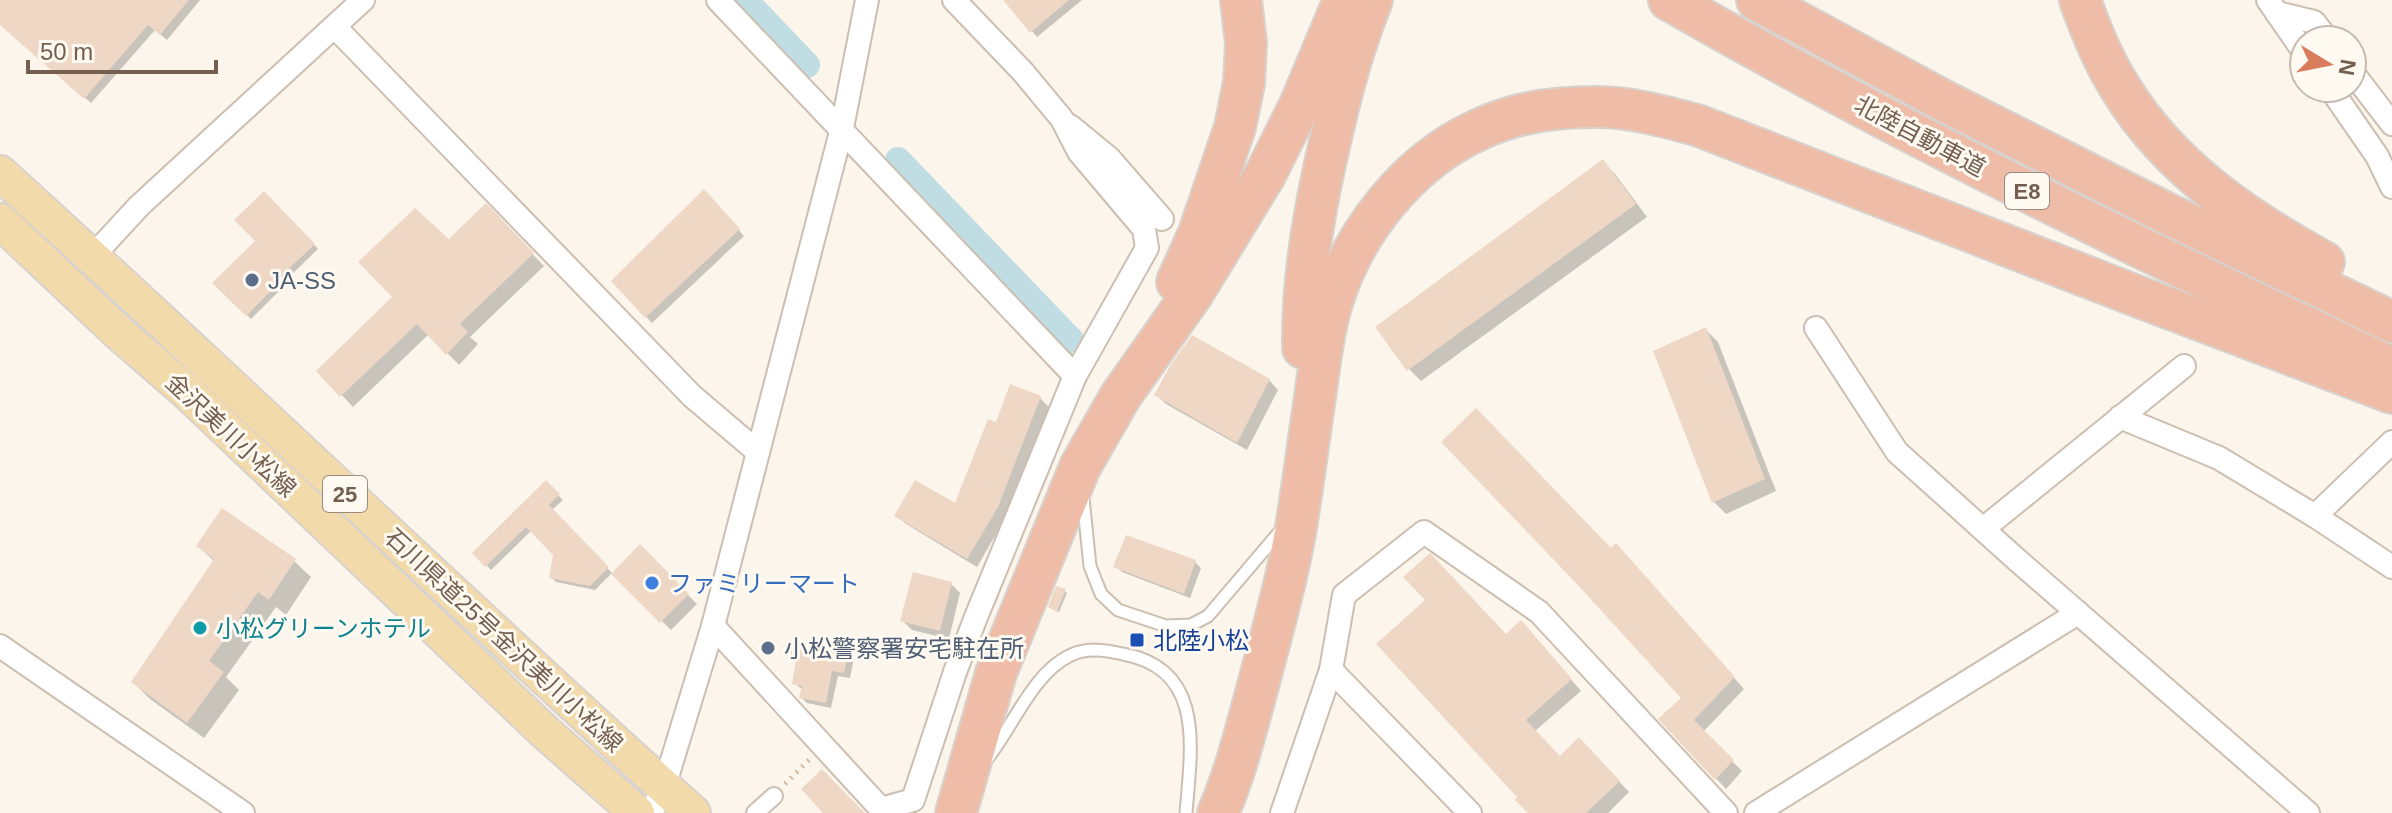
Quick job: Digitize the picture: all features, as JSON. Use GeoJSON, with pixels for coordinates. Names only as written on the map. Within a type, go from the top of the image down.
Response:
{"type":"FeatureCollection","features":[{"type":"Feature","properties":{"kind":"highway"},"geometry":{"type":"LineString","coordinates":[[958,813],[996,673],[1046,545],[1080,467],[1120,397],[1199,233],[1231,139],[1244,83],[1246,43],[1241,0]]}},
{"type":"Feature","properties":{"kind":"highway"},"geometry":{"type":"LineString","coordinates":[[1120,397],[1226,243],[1265,175],[1300,105],[1344,0]]}},
{"type":"Feature","properties":{"kind":"highway"},"geometry":{"type":"LineString","coordinates":[[1305,464],[1303,334],[1311,237],[1340,98],[1372,0]]}},
{"type":"Feature","properties":{"kind":"highway","name":"北陸自動車道"},"geometry":{"type":"LineString","coordinates":[[1669,0],[1925,140],[2139,248],[2392,368]]}},
{"type":"Feature","properties":{"kind":"highway","name":"北陸自動車道"},"geometry":{"type":"LineString","coordinates":[[1757,0],[1948,103],[2392,322]]}},
{"type":"Feature","properties":{"kind":"highway"},"geometry":{"type":"LineString","coordinates":[[2080,0],[2095,42],[2121,90],[2154,133],[2190,171],[2234,208],[2281,239],[2392,299]]}},
{"type":"Feature","properties":{"kind":"highway"},"geometry":{"type":"LineString","coordinates":[[1218,813],[1238,759],[1288,569],[1331,305],[1348,263],[1373,220],[1405,181],[1440,152],[1478,129],[1523,115],[1561,109],[1652,113],[1697,125],[2392,393]]}},
{"type":"Feature","properties":{"kind":"main road","name":"石川県道25号金沢美川小松線"},"geometry":{"type":"LineString","coordinates":[[0,173],[501,639],[658,800],[693,813]]}},
{"type":"Feature","properties":{"kind":"main road","name":"金沢美川小松線"},"geometry":{"type":"LineString","coordinates":[[0,221],[199,403],[546,733],[637,813]]}},
{"type":"Feature","properties":{"kind":"street"},"geometry":{"type":"LineString","coordinates":[[92,257],[139,206],[363,0]]}},
{"type":"Feature","properties":{"kind":"street"},"geometry":{"type":"LineString","coordinates":[[718,0],[1075,376]]}},
{"type":"Feature","properties":{"kind":"street"},"geometry":{"type":"LineString","coordinates":[[658,800],[713,626],[842,128],[867,0]]}},
{"type":"Feature","properties":{"kind":"street"},"geometry":{"type":"LineString","coordinates":[[954,0],[1023,72],[1062,119],[1109,158],[1162,219]]}},
{"type":"Feature","properties":{"kind":"street"},"geometry":{"type":"LineString","coordinates":[[2272,7],[2316,24]]}},
{"type":"Feature","properties":{"kind":"street"},"geometry":{"type":"LineString","coordinates":[[2272,7],[2288,30]]}},
{"type":"Feature","properties":{"kind":"street"},"geometry":{"type":"LineString","coordinates":[[335,27],[692,396],[758,452]]}},
{"type":"Feature","properties":{"kind":"street"},"geometry":{"type":"LineString","coordinates":[[2368,93],[2392,124]]}},
{"type":"Feature","properties":{"kind":"street"},"geometry":{"type":"LineString","coordinates":[[2341,104],[2377,156],[2392,187]]}},
{"type":"Feature","properties":{"kind":"street"},"geometry":{"type":"LineString","coordinates":[[713,626],[881,809],[913,800],[976,617],[1075,376],[1147,248],[1144,229],[1079,152],[1062,119]]}},
{"type":"Feature","properties":{"kind":"street"},"geometry":{"type":"LineString","coordinates":[[1816,328],[1897,452],[2308,813]]}},
{"type":"Feature","properties":{"kind":"street"},"geometry":{"type":"LineString","coordinates":[[1983,529],[2184,366]]}},
{"type":"Feature","properties":{"kind":"street"},"geometry":{"type":"LineString","coordinates":[[2120,417],[2219,458],[2392,567]]}},
{"type":"Feature","properties":{"kind":"street"},"geometry":{"type":"LineString","coordinates":[[2315,516],[2392,442]]}},
{"type":"Feature","properties":{"kind":"street"},"geometry":{"type":"LineString","coordinates":[[1282,813],[1331,670],[1344,595],[1424,532],[1539,612],[1726,813]]}},
{"type":"Feature","properties":{"kind":"street"},"geometry":{"type":"LineString","coordinates":[[1756,813],[2078,613]]}},
{"type":"Feature","properties":{"kind":"street"},"geometry":{"type":"LineString","coordinates":[[0,646],[243,813]]}},
{"type":"Feature","properties":{"kind":"street"},"geometry":{"type":"LineString","coordinates":[[1331,670],[1470,813]]}},
{"type":"Feature","properties":{"kind":"street"},"geometry":{"type":"LineString","coordinates":[[755,813],[774,796]]}},
{"type":"Feature","properties":{"kind":"lane"},"geometry":{"type":"LineString","coordinates":[[1080,467],[1090,566],[1101,594],[1118,610],[1166,626],[1191,625],[1208,616],[1299,511]]}},
{"type":"Feature","properties":{"kind":"lane"},"geometry":{"type":"LineString","coordinates":[[968,771],[986,760],[999,744],[1041,678],[1069,656],[1096,649],[1132,655],[1142,657],[1167,672],[1184,698],[1189,718],[1190,764],[1186,813]]}},
{"type":"Feature","properties":{"kind":"path"},"geometry":{"type":"LineString","coordinates":[[774,796],[816,754]]}},
{"type":"Feature","properties":{"kind":"building"},"geometry":{"type":"Polygon","coordinates":[[[0,0],[189,0],[160,35],[148,25],[84,99],[0,25],[0,0]]]}},
{"type":"Feature","properties":{"kind":"building"},"geometry":{"type":"Polygon","coordinates":[[[1003,0],[1069,0],[1030,33],[1003,0]]]}},
{"type":"Feature","properties":{"kind":"building"},"geometry":{"type":"Polygon","coordinates":[[[1603,159],[1636,204],[1407,371],[1375,327],[1603,159]]]}},
{"type":"Feature","properties":{"kind":"building"},"geometry":{"type":"Polygon","coordinates":[[[704,189],[740,229],[645,318],[611,281],[704,189]]]}},
{"type":"Feature","properties":{"kind":"building"},"geometry":{"type":"Polygon","coordinates":[[[264,191],[315,244],[281,276],[283,279],[246,316],[212,283],[255,241],[234,220],[264,191]]]}},
{"type":"Feature","properties":{"kind":"building"},"geometry":{"type":"Polygon","coordinates":[[[486,203],[534,253],[460,324],[468,332],[446,355],[417,324],[340,397],[316,371],[392,297],[358,262],[415,208],[449,239],[486,203]]]}},
{"type":"Feature","properties":{"kind":"building"},"geometry":{"type":"Polygon","coordinates":[[[1706,327],[1765,479],[1712,503],[1653,351],[1706,327]]]}},
{"type":"Feature","properties":{"kind":"building"},"geometry":{"type":"Polygon","coordinates":[[[1192,335],[1270,379],[1237,443],[1154,395],[1192,335]]]}},
{"type":"Feature","properties":{"kind":"building"},"geometry":{"type":"Polygon","coordinates":[[[1010,384],[1041,396],[998,507],[967,559],[894,516],[915,480],[955,503],[988,419],[996,422],[1010,384]]]}},
{"type":"Feature","properties":{"kind":"building"},"geometry":{"type":"Polygon","coordinates":[[[1476,408],[1611,548],[1616,543],[1735,677],[1694,720],[1734,760],[1715,780],[1658,719],[1681,698],[1441,442],[1476,408]]]}},
{"type":"Feature","properties":{"kind":"building"},"geometry":{"type":"Polygon","coordinates":[[[546,480],[560,494],[549,505],[609,567],[590,586],[549,578],[553,555],[526,527],[485,567],[472,553],[546,480]]]}},
{"type":"Feature","properties":{"kind":"building","name":"小松グリーンホテル"},"geometry":{"type":"Polygon","coordinates":[[[222,508],[296,559],[269,600],[258,592],[209,661],[224,672],[187,723],[131,682],[214,559],[196,546],[222,508]]]}},
{"type":"Feature","properties":{"kind":"building"},"geometry":{"type":"Polygon","coordinates":[[[1126,535],[1196,560],[1184,594],[1113,567],[1126,535]]]}},
{"type":"Feature","properties":{"kind":"building"},"geometry":{"type":"Polygon","coordinates":[[[640,544],[689,594],[660,623],[611,574],[640,544]]]}},
{"type":"Feature","properties":{"kind":"building"},"geometry":{"type":"Polygon","coordinates":[[[1430,553],[1506,634],[1521,620],[1572,679],[1526,720],[1560,756],[1579,737],[1620,781],[1586,813],[1528,813],[1515,800],[1517,797],[1376,644],[1425,600],[1403,577],[1430,553]]]}},
{"type":"Feature","properties":{"kind":"building"},"geometry":{"type":"Polygon","coordinates":[[[913,572],[952,582],[940,631],[900,621],[913,572]]]}},
{"type":"Feature","properties":{"kind":"building"},"geometry":{"type":"Polygon","coordinates":[[[1056,586],[1066,589],[1057,612],[1048,607],[1056,586]]]}},
{"type":"Feature","properties":{"kind":"building"},"geometry":{"type":"Polygon","coordinates":[[[793,640],[849,650],[844,673],[832,671],[826,703],[799,698],[802,686],[792,684],[796,660],[789,658],[793,640]]]}},
{"type":"Feature","properties":{"kind":"building"},"geometry":{"type":"Polygon","coordinates":[[[822,769],[865,813],[823,813],[801,789],[822,769]]]}},
{"type":"Feature","properties":{"kind":"waterway"},"geometry":{"type":"LineString","coordinates":[[745,0],[807,65]]}},
{"type":"Feature","properties":{"kind":"waterway"},"geometry":{"type":"LineString","coordinates":[[898,160],[1071,340]]}},
{"type":"Feature","properties":{"kind":"place","name":"JA-SS"},"geometry":{"type":"Point","coordinates":[252,280]}},
{"type":"Feature","properties":{"kind":"place","name":"ファミリーマート"},"geometry":{"type":"Point","coordinates":[652,583]}},
{"type":"Feature","properties":{"kind":"place","name":"小松グリーンホテル"},"geometry":{"type":"Point","coordinates":[200,628]}},
{"type":"Feature","properties":{"kind":"place","name":"北陸小松"},"geometry":{"type":"Point","coordinates":[1137,640]}},
{"type":"Feature","properties":{"kind":"place","name":"小松警察署安宅駐在所"},"geometry":{"type":"Point","coordinates":[768,648]}}]}
